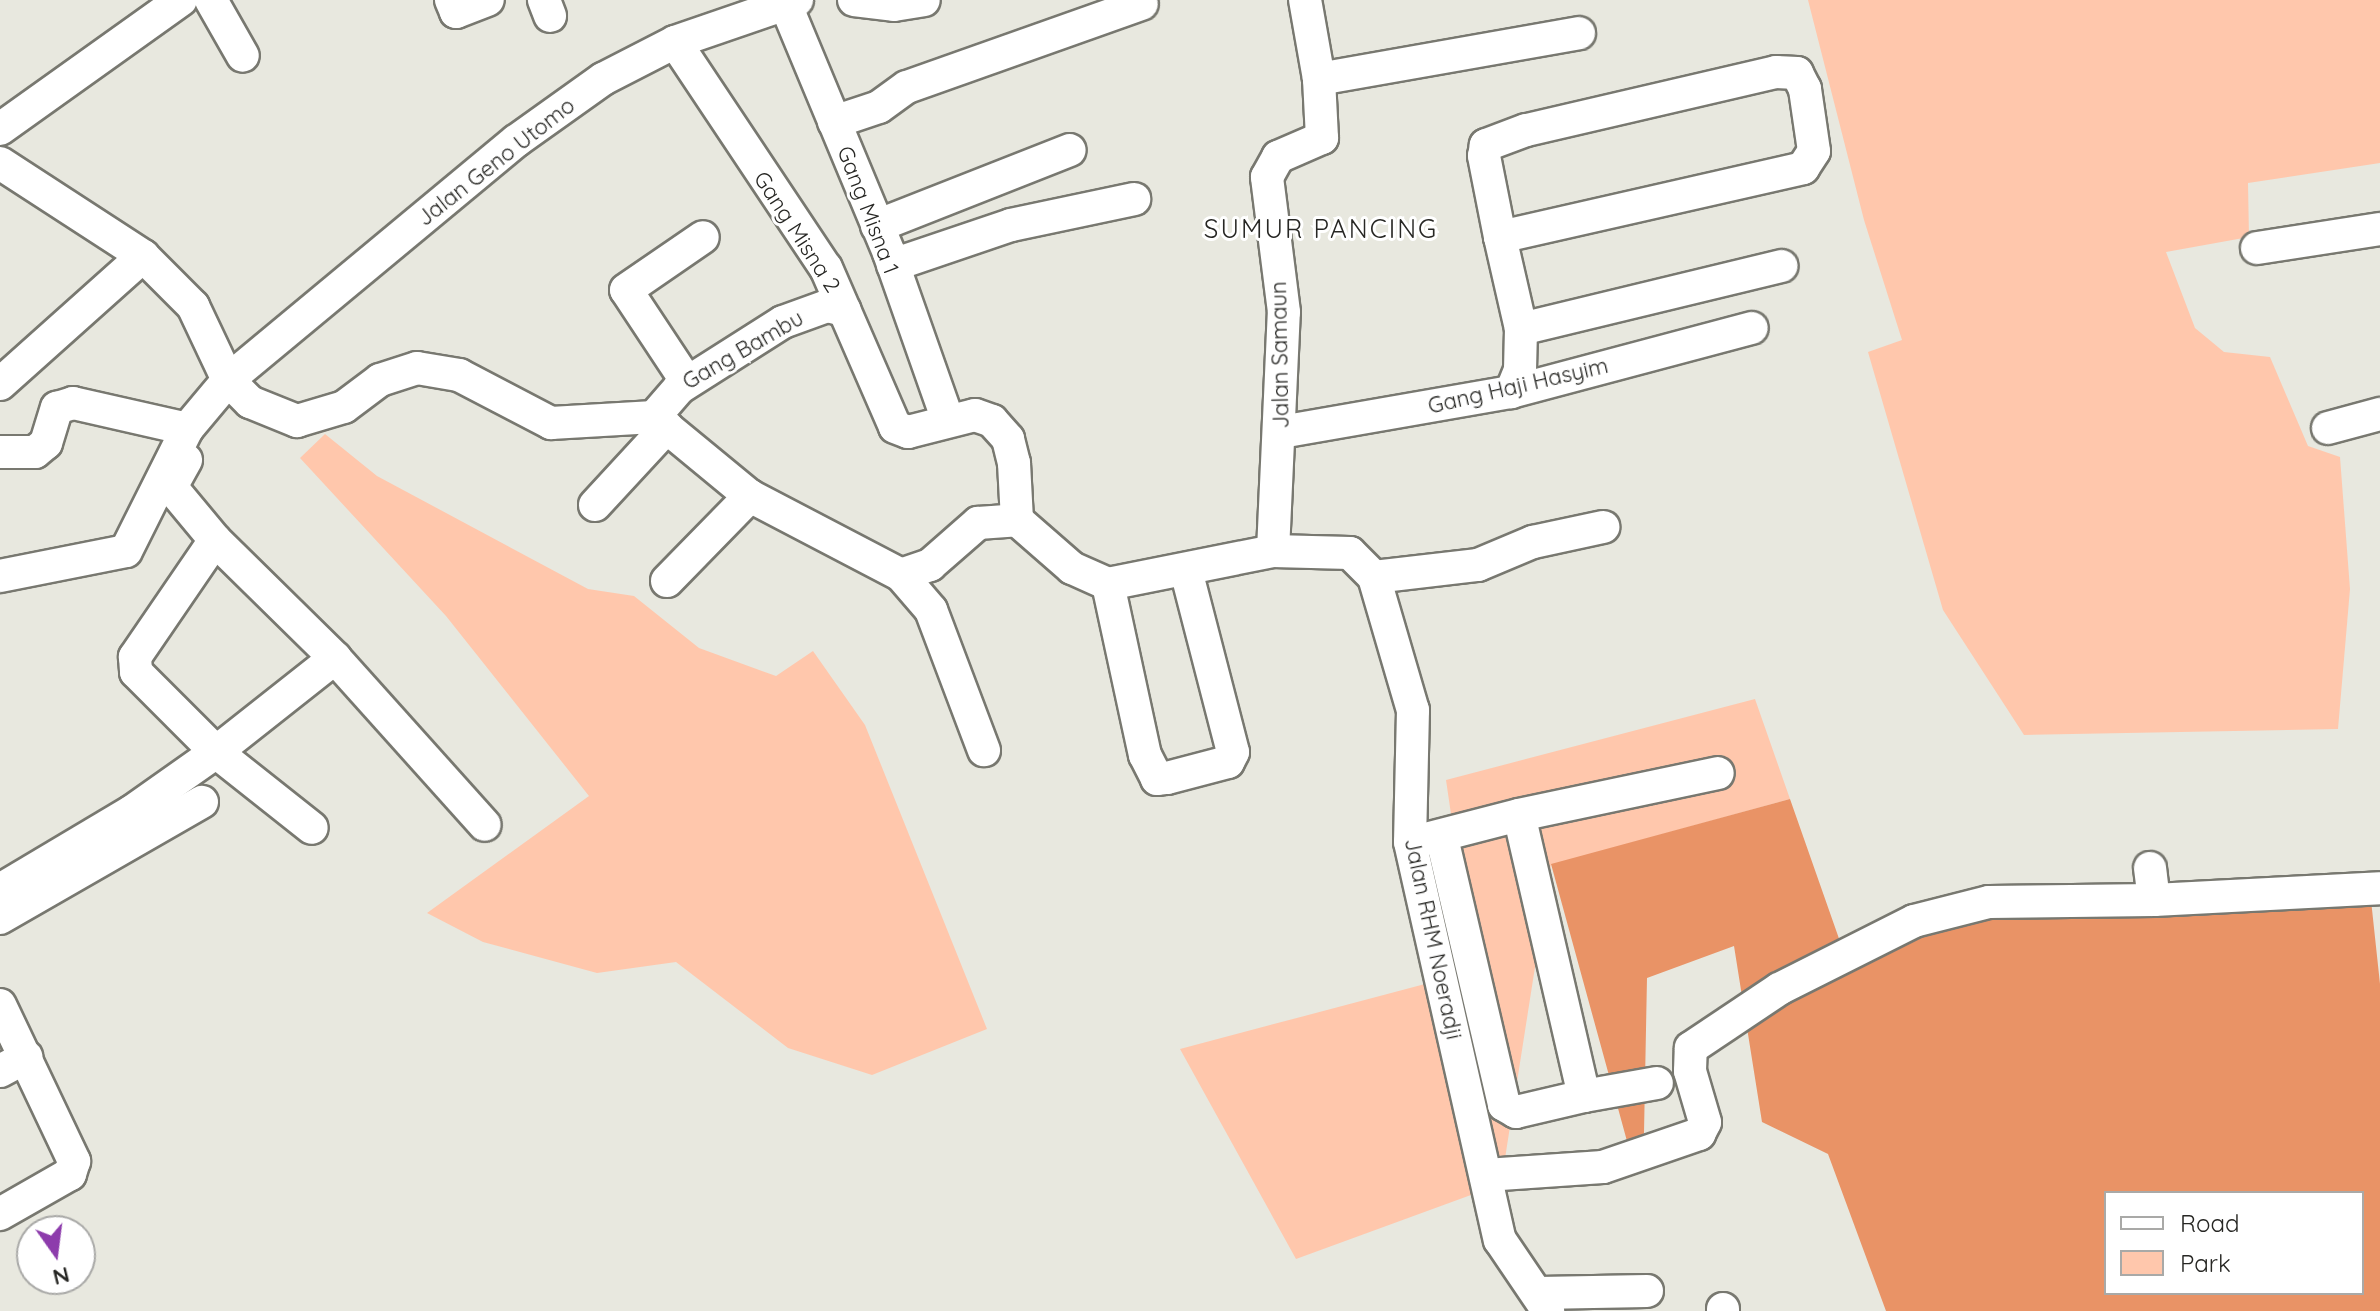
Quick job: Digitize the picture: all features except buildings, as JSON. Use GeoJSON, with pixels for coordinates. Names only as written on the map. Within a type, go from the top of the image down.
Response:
{"type":"FeatureCollection","features":[{"type":"Feature","properties":{"kind":"street"},"geometry":{"type":"LineString","coordinates":[[0,129],[181,0]]}},
{"type":"Feature","properties":{"kind":"street"},"geometry":{"type":"LineString","coordinates":[[211,0],[243,56]]}},
{"type":"Feature","properties":{"kind":"street"},"geometry":{"type":"LineString","coordinates":[[451,0],[456,12],[488,0]]}},
{"type":"Feature","properties":{"kind":"street"},"geometry":{"type":"LineString","coordinates":[[854,0],[894,5],[924,0]]}},
{"type":"Feature","properties":{"kind":"street","name":"Jalan Samaun"},"geometry":{"type":"LineString","coordinates":[[1273,551],[1281,432],[1284,312],[1267,177],[1278,157],[1322,138],[1319,79],[1305,0]]}},
{"type":"Feature","properties":{"kind":"street","name":"Jalan Geno Utomo"},"geometry":{"type":"LineString","coordinates":[[0,576],[126,551],[175,462],[232,384],[516,141],[603,79],[675,42],[791,1]]}},
{"type":"Feature","properties":{"kind":"street","name":"Gang Misna 1"},"geometry":{"type":"LineString","coordinates":[[791,1],[834,122],[893,265],[947,418]]}},
{"type":"Feature","properties":{"kind":"street"},"geometry":{"type":"LineString","coordinates":[[834,122],[879,107],[907,87],[1142,4]]}},
{"type":"Feature","properties":{"kind":"street"},"geometry":{"type":"LineString","coordinates":[[1319,79],[1579,33]]}},
{"type":"Feature","properties":{"kind":"street","name":"Gang Misna 2"},"geometry":{"type":"LineString","coordinates":[[675,42],[826,268],[895,427],[908,432],[947,418]]}},
{"type":"Feature","properties":{"kind":"street"},"geometry":{"type":"LineString","coordinates":[[1500,237],[1803,168],[1814,151],[1805,89],[1797,73],[1776,72],[1526,130],[1486,145],[1500,237],[1521,329],[1520,370],[1511,392]]}},
{"type":"Feature","properties":{"kind":"street"},"geometry":{"type":"LineString","coordinates":[[877,226],[1070,150]]}},
{"type":"Feature","properties":{"kind":"street"},"geometry":{"type":"LineString","coordinates":[[2,168],[143,256],[193,306],[232,384],[250,402],[297,421],[344,407],[380,380],[417,368],[459,375],[551,423],[661,422],[750,496],[901,575],[931,610],[984,750]]}},
{"type":"Feature","properties":{"kind":"street"},"geometry":{"type":"LineString","coordinates":[[893,265],[1011,225],[1134,199]]}},
{"type":"Feature","properties":{"kind":"street"},"geometry":{"type":"LineString","coordinates":[[2257,248],[2380,229]]}},
{"type":"Feature","properties":{"kind":"street"},"geometry":{"type":"LineString","coordinates":[[687,382],[626,290],[703,237]]}},
{"type":"Feature","properties":{"kind":"street"},"geometry":{"type":"LineString","coordinates":[[0,384],[143,256]]}},
{"type":"Feature","properties":{"kind":"street"},"geometry":{"type":"LineString","coordinates":[[1521,329],[1782,266]]}},
{"type":"Feature","properties":{"kind":"street","name":"Gang Bambu"},"geometry":{"type":"LineString","coordinates":[[595,505],[661,422],[668,396],[783,322],[827,306],[845,310]]}},
{"type":"Feature","properties":{"kind":"street","name":"Gang Haji Hasyim"},"geometry":{"type":"LineString","coordinates":[[1281,432],[1511,392],[1752,328]]}},
{"type":"Feature","properties":{"kind":"street"},"geometry":{"type":"LineString","coordinates":[[0,452],[35,452],[46,443],[57,408],[73,403],[175,462],[215,540],[335,658],[485,825]]}},
{"type":"Feature","properties":{"kind":"street"},"geometry":{"type":"LineString","coordinates":[[2328,428],[2380,414]]}},
{"type":"Feature","properties":{"kind":"street"},"geometry":{"type":"LineString","coordinates":[[947,418],[975,415],[992,421],[1008,439],[1017,520],[1072,568],[1108,584],[1273,551],[1350,553],[1374,577],[1478,565],[1533,542],[1603,527]]}},
{"type":"Feature","properties":{"kind":"street"},"geometry":{"type":"LineString","coordinates":[[667,581],[750,496]]}},
{"type":"Feature","properties":{"kind":"street"},"geometry":{"type":"LineString","coordinates":[[901,575],[930,565],[978,523],[1017,520]]}},
{"type":"Feature","properties":{"kind":"street"},"geometry":{"type":"LineString","coordinates":[[215,540],[133,663],[136,672],[216,752],[312,828]]}},
{"type":"Feature","properties":{"kind":"street"},"geometry":{"type":"LineString","coordinates":[[1108,584],[1131,673],[1137,725],[1157,779],[1194,773],[1232,759],[1186,570]]}},
{"type":"Feature","properties":{"kind":"street","name":"Jalan RHM Noeradji"},"geometry":{"type":"LineString","coordinates":[[1374,577],[1413,710],[1409,827],[1500,1240],[1544,1302]]}},
{"type":"Feature","properties":{"kind":"street"},"geometry":{"type":"LineString","coordinates":[[0,918],[126,832],[216,752],[335,658]]}},
{"type":"Feature","properties":{"kind":"street"},"geometry":{"type":"LineString","coordinates":[[1409,827],[1442,838],[1519,815],[1718,773]]}},
{"type":"Feature","properties":{"kind":"street"},"geometry":{"type":"LineString","coordinates":[[0,890],[126,832],[202,802]]}},
{"type":"Feature","properties":{"kind":"street"},"geometry":{"type":"LineString","coordinates":[[1519,815],[1584,1096]]}},
{"type":"Feature","properties":{"kind":"street"},"geometry":{"type":"LineString","coordinates":[[1442,838],[1504,1105],[1516,1112],[1657,1083]]}},
{"type":"Feature","properties":{"kind":"street"},"geometry":{"type":"LineString","coordinates":[[2150,868],[2154,900]]}},
{"type":"Feature","properties":{"kind":"street"},"geometry":{"type":"LineString","coordinates":[[1486,1175],[1603,1167],[1699,1134],[1705,1122],[1690,1071],[1691,1048],[1779,989],[1914,921],[1989,902],[2154,900],[2380,888]]}},
{"type":"Feature","properties":{"kind":"street"},"geometry":{"type":"LineString","coordinates":[[0,1005],[13,1064],[71,1151],[73,1168],[0,1214]]}},
{"type":"Feature","properties":{"kind":"street"},"geometry":{"type":"LineString","coordinates":[[1544,1302],[1647,1291]]}},
{"type":"Feature","properties":{"kind":"green space"},"geometry":{"type":"Polygon","coordinates":[[[1808,0],[2380,0],[2380,163],[2248,183],[2249,237],[2166,252],[2195,328],[2224,352],[2270,357],[2308,446],[2340,457],[2350,589],[2338,729],[2024,735],[1943,610],[1868,352],[1902,340],[1864,220],[1808,0]]]}},
{"type":"Feature","properties":{"kind":"green space"},"geometry":{"type":"Polygon","coordinates":[[[325,434],[377,476],[588,589],[634,596],[699,648],[776,676],[813,651],[865,725],[987,1029],[872,1075],[788,1048],[676,962],[597,973],[483,942],[427,913],[589,796],[446,616],[300,458],[325,434]]]}},
{"type":"Feature","properties":{"kind":"green space"},"geometry":{"type":"Polygon","coordinates":[[[1755,699],[1790,799],[1551,865],[1501,1184],[1296,1259],[1180,1049],[1474,971],[1446,780],[1755,699]]]}},
{"type":"Feature","properties":{"kind":"shaded area"},"geometry":{"type":"Polygon","coordinates":[[[1790,799],[1843,950],[1976,893],[2371,900],[2380,984],[2380,1311],[1886,1311],[1828,1154],[1762,1122],[1734,946],[1647,978],[1644,1133],[1633,1163],[1551,864],[1790,799]]]}},
{"type":"Feature","properties":{"kind":"district","name":"SUMUR PANCING"},"geometry":{"type":"Point","coordinates":[1321,229]}}]}
